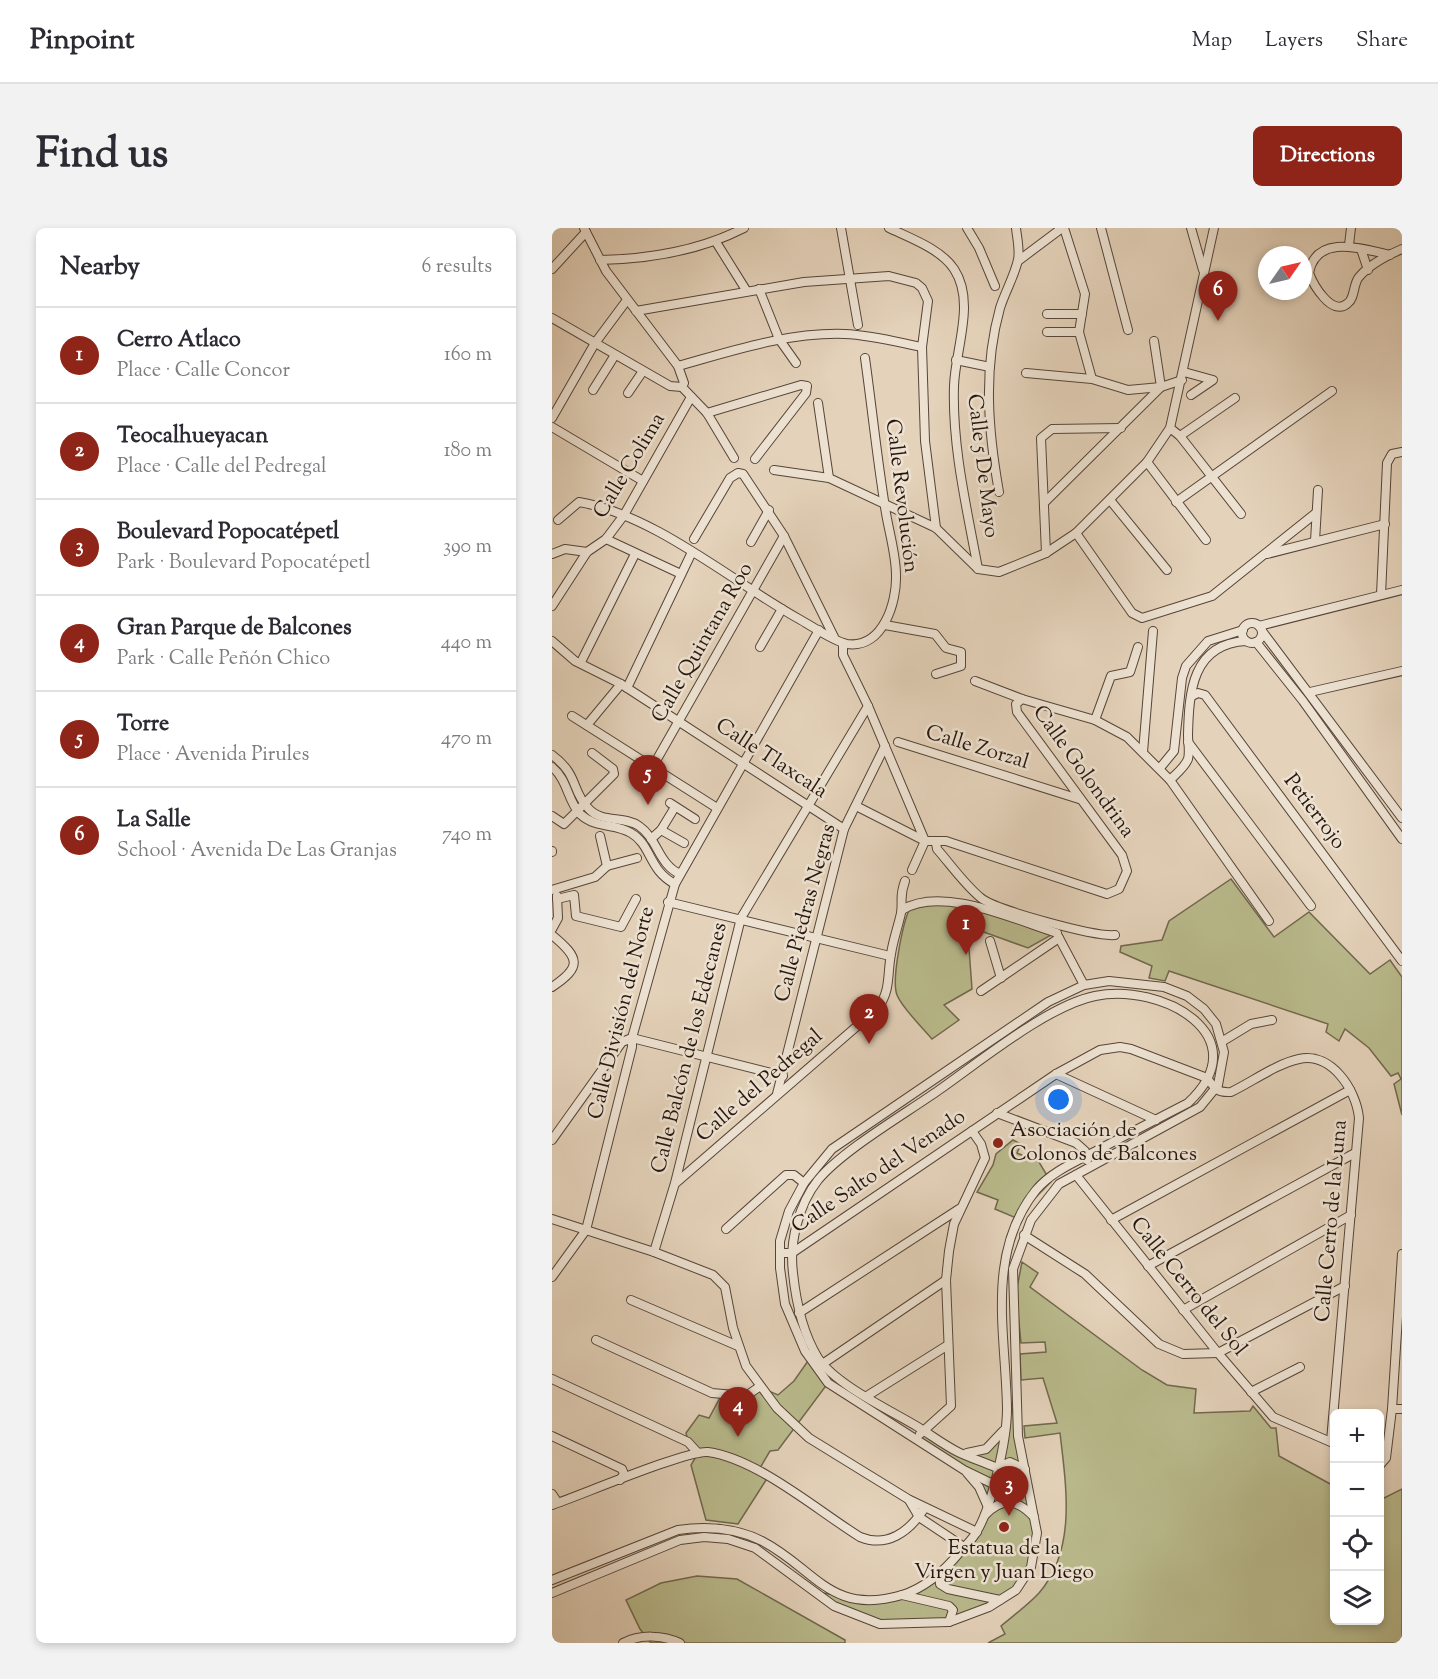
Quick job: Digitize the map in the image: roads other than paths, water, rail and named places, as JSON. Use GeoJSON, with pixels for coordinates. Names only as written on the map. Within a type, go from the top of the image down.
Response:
{"type":"FeatureCollection","features":[{"type":"Feature","properties":{"kind":"street"},"geometry":{"type":"LineString","coordinates":[[600,260],[650,257],[716,242],[744,228]]}},
{"type":"Feature","properties":{"kind":"street"},"geometry":{"type":"LineString","coordinates":[[841,228],[858,325]]}},
{"type":"Feature","properties":{"kind":"street","name":"Calle 5 De Mayo"},"geometry":{"type":"LineString","coordinates":[[889,228],[937,254],[955,270],[963,287],[965,303],[956,360],[956,439],[978,569]]}},
{"type":"Feature","properties":{"kind":"street"},"geometry":{"type":"LineString","coordinates":[[967,228],[979,248],[995,286]]}},
{"type":"Feature","properties":{"kind":"street"},"geometry":{"type":"LineString","coordinates":[[999,492],[988,409],[990,367],[1000,308],[1018,261],[1016,228]]}},
{"type":"Feature","properties":{"kind":"street"},"geometry":{"type":"LineString","coordinates":[[1018,261],[1063,228],[1085,294],[1078,332],[1092,379]]}},
{"type":"Feature","properties":{"kind":"street"},"geometry":{"type":"LineString","coordinates":[[1101,228],[1128,330]]}},
{"type":"Feature","properties":{"kind":"street"},"geometry":{"type":"LineString","coordinates":[[1191,228],[1204,271]]}},
{"type":"Feature","properties":{"kind":"street"},"geometry":{"type":"LineString","coordinates":[[774,470],[829,478],[936,528],[978,569],[999,572],[1046,553],[1076,533],[1110,500],[1147,462],[1170,429],[1214,228]]}},
{"type":"Feature","properties":{"kind":"street"},"geometry":{"type":"LineString","coordinates":[[1349,245],[1351,228]]}},
{"type":"Feature","properties":{"kind":"street"},"geometry":{"type":"LineString","coordinates":[[552,269],[585,230],[600,260],[627,300],[678,366],[684,383],[682,387]]}},
{"type":"Feature","properties":{"kind":"street"},"geometry":{"type":"LineString","coordinates":[[716,242],[746,290]]}},
{"type":"Feature","properties":{"kind":"street"},"geometry":{"type":"LineString","coordinates":[[1390,255],[1349,245],[1319,253],[1314,258],[1309,273],[1314,286],[1325,299],[1335,305],[1344,305],[1350,302],[1359,277],[1402,249]]}},
{"type":"Feature","properties":{"kind":"street"},"geometry":{"type":"LineString","coordinates":[[1361,249],[1368,270]]}},
{"type":"Feature","properties":{"kind":"street"},"geometry":{"type":"LineString","coordinates":[[636,311],[746,290],[849,279],[889,276],[908,279],[922,288],[928,310],[922,347],[925,441],[936,528]]}},
{"type":"Feature","properties":{"kind":"street"},"geometry":{"type":"LineString","coordinates":[[759,289],[779,339],[796,363]]}},
{"type":"Feature","properties":{"kind":"street"},"geometry":{"type":"LineString","coordinates":[[552,418],[595,343],[627,300]]}},
{"type":"Feature","properties":{"kind":"street"},"geometry":{"type":"LineString","coordinates":[[1047,314],[1082,314]]}},
{"type":"Feature","properties":{"kind":"street"},"geometry":{"type":"LineString","coordinates":[[552,318],[670,386],[682,387],[707,413],[734,458]]}},
{"type":"Feature","properties":{"kind":"street"},"geometry":{"type":"LineString","coordinates":[[1047,332],[1078,332]]}},
{"type":"Feature","properties":{"kind":"street"},"geometry":{"type":"LineString","coordinates":[[678,366],[779,339],[844,334],[922,347]]}},
{"type":"Feature","properties":{"kind":"street"},"geometry":{"type":"LineString","coordinates":[[1154,341],[1161,387]]}},
{"type":"Feature","properties":{"kind":"street"},"geometry":{"type":"LineString","coordinates":[[593,390],[615,355]]}},
{"type":"Feature","properties":{"kind":"street","name":"Calle Revolución"},"geometry":{"type":"LineString","coordinates":[[865,358],[896,576],[890,617],[885,625]]}},
{"type":"Feature","properties":{"kind":"street"},"geometry":{"type":"LineString","coordinates":[[956,360],[990,367]]}},
{"type":"Feature","properties":{"kind":"street"},"geometry":{"type":"LineString","coordinates":[[628,393],[643,371]]}},
{"type":"Feature","properties":{"kind":"street"},"geometry":{"type":"LineString","coordinates":[[1026,373],[1092,379],[1128,390],[1161,387]]}},
{"type":"Feature","properties":{"kind":"street"},"geometry":{"type":"LineString","coordinates":[[1045,502],[1161,387],[1183,376],[1213,380],[1191,396]]}},
{"type":"Feature","properties":{"kind":"street"},"geometry":{"type":"LineString","coordinates":[[707,413],[801,385],[807,386],[806,393],[755,459]]}},
{"type":"Feature","properties":{"kind":"street"},"geometry":{"type":"LineString","coordinates":[[1176,502],[1332,391]]}},
{"type":"Feature","properties":{"kind":"street","name":"Calle Colima"},"geometry":{"type":"LineString","coordinates":[[552,606],[587,552],[606,539],[624,515],[691,397]]}},
{"type":"Feature","properties":{"kind":"street"},"geometry":{"type":"LineString","coordinates":[[1180,436],[1235,398]]}},
{"type":"Feature","properties":{"kind":"street"},"geometry":{"type":"LineString","coordinates":[[818,403],[829,478]]}},
{"type":"Feature","properties":{"kind":"street"},"geometry":{"type":"LineString","coordinates":[[552,427],[643,481]]}},
{"type":"Feature","properties":{"kind":"street"},"geometry":{"type":"LineString","coordinates":[[1046,553],[1041,438],[1047,430],[1121,428]]}},
{"type":"Feature","properties":{"kind":"street"},"geometry":{"type":"LineString","coordinates":[[1170,429],[1180,436],[1241,514]]}},
{"type":"Feature","properties":{"kind":"street"},"geometry":{"type":"LineString","coordinates":[[1381,596],[1387,463],[1392,454],[1402,452]]}},
{"type":"Feature","properties":{"kind":"street"},"geometry":{"type":"LineString","coordinates":[[1147,462],[1206,540]]}},
{"type":"Feature","properties":{"kind":"street"},"geometry":{"type":"LineString","coordinates":[[694,539],[729,478],[738,473],[746,476],[784,536],[834,637]]}},
{"type":"Feature","properties":{"kind":"street"},"geometry":{"type":"LineString","coordinates":[[1314,541],[1318,490]]}},
{"type":"Feature","properties":{"kind":"street"},"geometry":{"type":"LineString","coordinates":[[1110,500],[1167,570]]}},
{"type":"Feature","properties":{"kind":"street"},"geometry":{"type":"LineString","coordinates":[[558,520],[579,502],[624,515],[692,552],[753,592],[843,643],[856,643],[866,639],[885,625],[935,634],[946,648],[961,651],[961,666],[936,674]]}},
{"type":"Feature","properties":{"kind":"street"},"geometry":{"type":"LineString","coordinates":[[751,542],[769,510]]}},
{"type":"Feature","properties":{"kind":"street"},"geometry":{"type":"LineString","coordinates":[[1076,533],[1137,617],[1146,617],[1212,596],[1316,513]]}},
{"type":"Feature","properties":{"kind":"street"},"geometry":{"type":"LineString","coordinates":[[1263,555],[1385,524]]}},
{"type":"Feature","properties":{"kind":"street","name":"Calle Quintana Roo"},"geometry":{"type":"LineString","coordinates":[[652,768],[784,536]]}},
{"type":"Feature","properties":{"kind":"street"},"geometry":{"type":"LineString","coordinates":[[606,539],[681,574]]}},
{"type":"Feature","properties":{"kind":"street"},"geometry":{"type":"LineString","coordinates":[[552,554],[564,549],[587,552]]}},
{"type":"Feature","properties":{"kind":"street"},"geometry":{"type":"LineString","coordinates":[[587,725],[624,686],[692,552]]}},
{"type":"Feature","properties":{"kind":"street"},"geometry":{"type":"LineString","coordinates":[[582,662],[635,554]]}},
{"type":"Feature","properties":{"kind":"street"},"geometry":{"type":"LineString","coordinates":[[1260,629],[1402,590]]}},
{"type":"Feature","properties":{"kind":"street"},"geometry":{"type":"LineString","coordinates":[[760,647],[782,609]]}},
{"type":"Feature","properties":{"kind":"street"},"geometry":{"type":"LineString","coordinates":[[1160,768],[1174,751],[1182,678],[1186,666],[1208,641],[1243,630],[1248,624],[1260,629],[1310,692],[1402,818]]}},
{"type":"Feature","properties":{"kind":"street"},"geometry":{"type":"LineString","coordinates":[[1170,780],[1188,759],[1192,696],[1197,669],[1202,660],[1219,647],[1246,641],[1256,642],[1261,638],[1260,629]]}},
{"type":"Feature","properties":{"kind":"street","name":"Calle División del Norte"},"geometry":{"type":"LineString","coordinates":[[552,1277],[586,1230],[632,1047],[632,1038],[668,902],[675,884],[819,630]]}},
{"type":"Feature","properties":{"kind":"street"},"geometry":{"type":"LineString","coordinates":[[1243,630],[1246,641]]}},
{"type":"Feature","properties":{"kind":"street"},"geometry":{"type":"LineString","coordinates":[[1143,752],[1153,631]]}},
{"type":"Feature","properties":{"kind":"street","name":"Calle Tlaxcala"},"geometry":{"type":"LineString","coordinates":[[552,641],[575,661],[582,662],[679,720],[844,829]]}},
{"type":"Feature","properties":{"kind":"street"},"geometry":{"type":"LineString","coordinates":[[1256,642],[1303,701],[1402,839]]}},
{"type":"Feature","properties":{"kind":"street"},"geometry":{"type":"LineString","coordinates":[[843,643],[843,655],[868,706],[925,841],[912,870]]}},
{"type":"Feature","properties":{"kind":"street"},"geometry":{"type":"LineString","coordinates":[[1095,720],[1112,674],[1122,676],[1130,672],[1138,648]]}},
{"type":"Feature","properties":{"kind":"street"},"geometry":{"type":"LineString","coordinates":[[1310,692],[1402,670]]}},
{"type":"Feature","properties":{"kind":"street"},"geometry":{"type":"LineString","coordinates":[[975,681],[1022,699],[1095,720],[1127,737],[1170,780],[1269,921]]}},
{"type":"Feature","properties":{"kind":"street","name":"Petierrojo"},"geometry":{"type":"LineString","coordinates":[[1192,696],[1198,693],[1205,696],[1402,961]]}},
{"type":"Feature","properties":{"kind":"street","name":"Calle Golondrina"},"geometry":{"type":"LineString","coordinates":[[856,806],[925,841],[936,843],[946,841],[1107,894],[1113,892],[1123,884],[1126,877],[1125,862],[1017,712],[1016,704],[1022,699]]}},
{"type":"Feature","properties":{"kind":"street","name":"Calle Balcón de los Edecanes"},"geometry":{"type":"LineString","coordinates":[[654,1252],[675,1183],[741,918],[868,706]]}},
{"type":"Feature","properties":{"kind":"street"},"geometry":{"type":"LineString","coordinates":[[572,716],[717,808]]}},
{"type":"Feature","properties":{"kind":"street","name":"Calle Zorzal"},"geometry":{"type":"LineString","coordinates":[[898,742],[1079,799]]}},
{"type":"Feature","properties":{"kind":"street"},"geometry":{"type":"LineString","coordinates":[[1188,742],[1311,906]]}},
{"type":"Feature","properties":{"kind":"street","name":"Calle Piedras Negras"},"geometry":{"type":"LineString","coordinates":[[777,1095],[844,829],[885,746]]}},
{"type":"Feature","properties":{"kind":"street"},"geometry":{"type":"LineString","coordinates":[[552,816],[564,824],[614,774],[613,769],[592,753]]}},
{"type":"Feature","properties":{"kind":"street"},"geometry":{"type":"LineString","coordinates":[[552,755],[569,770],[588,809],[602,817],[634,823],[651,839],[670,870],[680,874]]}},
{"type":"Feature","properties":{"kind":"street"},"geometry":{"type":"LineString","coordinates":[[552,767],[562,777],[577,809],[589,821],[600,826],[630,832],[644,847],[651,862],[665,879],[675,884]]}},
{"type":"Feature","properties":{"kind":"street"},"geometry":{"type":"LineString","coordinates":[[651,839],[661,830],[672,805],[695,819]]}},
{"type":"Feature","properties":{"kind":"street"},"geometry":{"type":"LineString","coordinates":[[661,830],[684,843]]}},
{"type":"Feature","properties":{"kind":"street"},"geometry":{"type":"LineString","coordinates":[[600,836],[607,866]]}},
{"type":"Feature","properties":{"kind":"street"},"geometry":{"type":"LineString","coordinates":[[936,843],[937,849],[983,900],[1051,923],[1105,936],[1115,934]]}},
{"type":"Feature","properties":{"kind":"street"},"geometry":{"type":"LineString","coordinates":[[651,862],[660,857]]}},
{"type":"Feature","properties":{"kind":"street"},"geometry":{"type":"LineString","coordinates":[[552,929],[558,918],[557,899],[553,888],[595,876],[607,866],[637,858]]}},
{"type":"Feature","properties":{"kind":"street","name":"Calle del Pedregal"},"geometry":{"type":"LineString","coordinates":[[675,1183],[878,1008],[886,998],[890,984],[890,956],[902,910],[900,895],[905,881]]}},
{"type":"Feature","properties":{"kind":"street"},"geometry":{"type":"LineString","coordinates":[[557,899],[574,895],[576,916],[621,927],[636,899]]}},
{"type":"Feature","properties":{"kind":"street"},"geometry":{"type":"LineString","coordinates":[[902,910],[918,902],[948,901],[1058,935]]}},
{"type":"Feature","properties":{"kind":"street"},"geometry":{"type":"LineString","coordinates":[[668,902],[890,956]]}},
{"type":"Feature","properties":{"kind":"street"},"geometry":{"type":"LineString","coordinates":[[1051,923],[1084,985]]}},
{"type":"Feature","properties":{"kind":"street"},"geometry":{"type":"LineString","coordinates":[[552,935],[573,957],[574,965],[570,975],[552,987]]}},
{"type":"Feature","properties":{"kind":"street"},"geometry":{"type":"LineString","coordinates":[[981,991],[1058,935]]}},
{"type":"Feature","properties":{"kind":"street"},"geometry":{"type":"LineString","coordinates":[[990,941],[1001,978]]}},
{"type":"Feature","properties":{"kind":"street"},"geometry":{"type":"LineString","coordinates":[[552,1593],[680,1540],[704,1537],[728,1539],[755,1548],[834,1606],[880,1624],[918,1625],[949,1622],[1000,1600],[1016,1590],[1031,1567],[1037,1533],[1035,1518],[1027,1482],[1025,1469],[1018,1436],[1013,1269],[1024,1236],[1044,1200],[1060,1184],[1200,1107],[1215,1089],[1224,1062],[1223,1041],[1210,1016],[1187,996],[1164,987],[1138,982],[1095,983],[1084,985],[1048,1002],[832,1149],[804,1183],[789,1211],[780,1241],[785,1304],[805,1351],[820,1365],[956,1451],[997,1468],[1010,1462],[1025,1469]]}},
{"type":"Feature","properties":{"kind":"street"},"geometry":{"type":"LineString","coordinates":[[1095,983],[1098,991],[1096,996]]}},
{"type":"Feature","properties":{"kind":"street"},"geometry":{"type":"LineString","coordinates":[[902,1595],[939,1574],[977,1532],[985,1515],[987,1505],[993,1484],[997,1468],[1006,1428],[1000,1293],[1008,1241],[1031,1197],[1053,1175],[1188,1103],[1200,1092],[1207,1078],[1211,1066],[1210,1044],[1203,1029],[1185,1011],[1148,996],[1117,994],[1096,996],[1054,1012],[859,1146],[819,1179],[805,1201],[792,1253],[799,1313],[828,1383],[964,1470],[993,1484],[1003,1493],[1011,1495],[1021,1491],[1027,1482]]}},
{"type":"Feature","properties":{"kind":"street"},"geometry":{"type":"LineString","coordinates":[[1048,1002],[1054,1012]]}},
{"type":"Feature","properties":{"kind":"street"},"geometry":{"type":"LineString","coordinates":[[1223,1041],[1251,1024],[1272,1020]]}},
{"type":"Feature","properties":{"kind":"street"},"geometry":{"type":"LineString","coordinates":[[552,1140],[622,1042],[632,1038],[708,1055],[783,1076]]}},
{"type":"Feature","properties":{"kind":"street","name":"Calle Salto del Venado"},"geometry":{"type":"LineString","coordinates":[[780,1253],[792,1253],[997,1113],[1090,1054],[1120,1047],[1207,1078]]}},
{"type":"Feature","properties":{"kind":"street","name":"Calle Cerro de la Luna"},"geometry":{"type":"LineString","coordinates":[[1215,1089],[1222,1093],[1231,1092],[1297,1059],[1307,1058],[1319,1060],[1329,1066],[1346,1080],[1350,1090],[1359,1118],[1336,1409]]}},
{"type":"Feature","properties":{"kind":"street"},"geometry":{"type":"LineString","coordinates":[[1056,1074],[1156,1120]]}},
{"type":"Feature","properties":{"kind":"street"},"geometry":{"type":"LineString","coordinates":[[1207,1078],[1215,1089]]}},
{"type":"Feature","properties":{"kind":"street"},"geometry":{"type":"LineString","coordinates":[[1111,1220],[1350,1090]]}},
{"type":"Feature","properties":{"kind":"street"},"geometry":{"type":"LineString","coordinates":[[997,1113],[1076,1143],[1084,1151],[1089,1167]]}},
{"type":"Feature","properties":{"kind":"street"},"geometry":{"type":"LineString","coordinates":[[915,1438],[951,1407],[946,1280],[954,1224],[983,1167],[985,1158],[981,1144],[972,1131]]}},
{"type":"Feature","properties":{"kind":"street"},"geometry":{"type":"LineString","coordinates":[[1148,1266],[1355,1153]]}},
{"type":"Feature","properties":{"kind":"street"},"geometry":{"type":"LineString","coordinates":[[726,1229],[786,1175],[794,1175],[804,1183]]}},
{"type":"Feature","properties":{"kind":"street"},"geometry":{"type":"LineString","coordinates":[[1053,1175],[1060,1184]]}},
{"type":"Feature","properties":{"kind":"street","name":"Calle Cerro del Sol"},"geometry":{"type":"LineString","coordinates":[[1076,1175],[1218,1353],[1276,1419],[1330,1441]]}},
{"type":"Feature","properties":{"kind":"street"},"geometry":{"type":"LineString","coordinates":[[799,1313],[960,1209]]}},
{"type":"Feature","properties":{"kind":"street"},"geometry":{"type":"LineString","coordinates":[[1184,1310],[1351,1215]]}},
{"type":"Feature","properties":{"kind":"street"},"geometry":{"type":"LineString","coordinates":[[552,1219],[654,1252],[713,1275],[725,1287],[738,1346],[746,1366],[759,1387],[810,1438],[924,1509],[977,1532]]}},
{"type":"Feature","properties":{"kind":"street"},"geometry":{"type":"LineString","coordinates":[[1024,1236],[1085,1274],[1159,1344],[1183,1353],[1218,1353],[1345,1286]]}},
{"type":"Feature","properties":{"kind":"street"},"geometry":{"type":"LineString","coordinates":[[1382,1463],[1386,1458],[1392,1409],[1402,1254]]}},
{"type":"Feature","properties":{"kind":"street"},"geometry":{"type":"LineString","coordinates":[[820,1365],[946,1280]]}},
{"type":"Feature","properties":{"kind":"street"},"geometry":{"type":"LineString","coordinates":[[631,1300],[738,1346]]}},
{"type":"Feature","properties":{"kind":"street"},"geometry":{"type":"LineString","coordinates":[[596,1340],[712,1393],[746,1396],[759,1387]]}},
{"type":"Feature","properties":{"kind":"street"},"geometry":{"type":"LineString","coordinates":[[867,1396],[948,1345]]}},
{"type":"Feature","properties":{"kind":"street"},"geometry":{"type":"LineString","coordinates":[[1251,1392],[1300,1367]]}},
{"type":"Feature","properties":{"kind":"street"},"geometry":{"type":"LineString","coordinates":[[552,1379],[688,1442],[698,1454]]}},
{"type":"Feature","properties":{"kind":"street"},"geometry":{"type":"LineString","coordinates":[[1392,1409],[1402,1410]]}},
{"type":"Feature","properties":{"kind":"street"},"geometry":{"type":"LineString","coordinates":[[956,1451],[980,1452],[998,1438],[1006,1428]]}},
{"type":"Feature","properties":{"kind":"street"},"geometry":{"type":"LineString","coordinates":[[552,1436],[622,1469],[624,1474],[619,1481]]}},
{"type":"Feature","properties":{"kind":"street"},"geometry":{"type":"LineString","coordinates":[[552,1505],[706,1452],[727,1457],[768,1477],[852,1532],[870,1541],[879,1542],[897,1537],[919,1517],[924,1509]]}},
{"type":"Feature","properties":{"kind":"street"},"geometry":{"type":"LineString","coordinates":[[964,1470],[979,1487],[987,1505]]}},
{"type":"Feature","properties":{"kind":"street"},"geometry":{"type":"LineString","coordinates":[[552,1494],[556,1500],[552,1505]]}},
{"type":"Feature","properties":{"kind":"street"},"geometry":{"type":"LineString","coordinates":[[908,1499],[919,1517],[964,1547]]}},
{"type":"Feature","properties":{"kind":"street"},"geometry":{"type":"LineString","coordinates":[[985,1515],[994,1506],[1010,1501],[1021,1504],[1035,1518]]}},
{"type":"Feature","properties":{"kind":"street"},"geometry":{"type":"LineString","coordinates":[[552,1580],[678,1530],[705,1528],[733,1531],[761,1541],[837,1595],[861,1600],[902,1595],[949,1606],[952,1610],[949,1622]]}},
{"type":"Feature","properties":{"kind":"street"},"geometry":{"type":"LineString","coordinates":[[939,1574],[940,1584],[948,1589],[1000,1600]]}},
{"type":"Feature","properties":{"kind":"street"},"geometry":{"type":"LineString","coordinates":[[623,1643],[643,1637],[656,1637],[680,1643]]}},
{"type":"Feature","properties":{"kind":"place","name":"La Salle"},"geometry":{"type":"Point","coordinates":[1218,321]}},
{"type":"Feature","properties":{"kind":"place","name":"Torre"},"geometry":{"type":"Point","coordinates":[648,805]}},
{"type":"Feature","properties":{"kind":"place","name":"Cerro Atlaco"},"geometry":{"type":"Point","coordinates":[966,955]}},
{"type":"Feature","properties":{"kind":"place","name":"Teocalhueyacan"},"geometry":{"type":"Point","coordinates":[869,1044]}},
{"type":"Feature","properties":{"kind":"place","name":"Asociación de Colonos de Balcones"},"geometry":{"type":"Point","coordinates":[998,1143]}},
{"type":"Feature","properties":{"kind":"place","name":"Gran Parque de Balcones"},"geometry":{"type":"Point","coordinates":[738,1437]}},
{"type":"Feature","properties":{"kind":"place","name":"Boulevard Popocatépetl"},"geometry":{"type":"Point","coordinates":[1009,1516]}},
{"type":"Feature","properties":{"kind":"place","name":"Estatua de la Virgen y Juan Diego"},"geometry":{"type":"Point","coordinates":[1004,1527]}}]}
